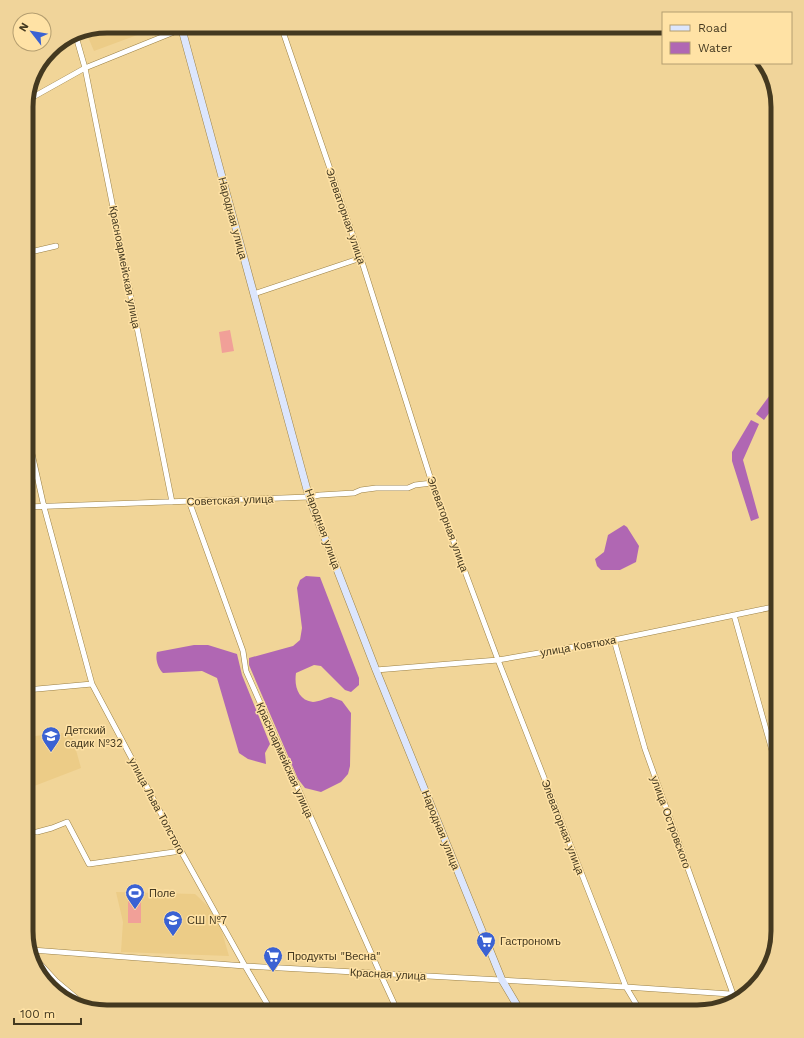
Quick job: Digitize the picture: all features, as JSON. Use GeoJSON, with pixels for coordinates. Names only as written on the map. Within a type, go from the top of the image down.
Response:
{"type":"FeatureCollection","features":[{"type":"Feature","properties":{"kind":"main road","name":"Народная улица"},"geometry":{"type":"LineString","coordinates":[[183,33],[310,497],[376,670],[502,980],[517,1005]]}},
{"type":"Feature","properties":{"kind":"street"},"geometry":{"type":"LineString","coordinates":[[34,97],[85,68],[167,33]]}},
{"type":"Feature","properties":{"kind":"street","name":"Элеваторная улица"},"geometry":{"type":"LineString","coordinates":[[284,33],[361,258],[432,483],[498,660],[626,987],[637,1005]]}},
{"type":"Feature","properties":{"kind":"street","name":"Красноармейская улица"},"geometry":{"type":"LineString","coordinates":[[77,40],[85,68],[172,502]]}},
{"type":"Feature","properties":{"kind":"street"},"geometry":{"type":"LineString","coordinates":[[33,251],[56,246]]}},
{"type":"Feature","properties":{"kind":"street"},"geometry":{"type":"LineString","coordinates":[[254,294],[361,258]]}},
{"type":"Feature","properties":{"kind":"street","name":"улица Льва Толстого"},"geometry":{"type":"LineString","coordinates":[[33,458],[44,507],[92,684],[181,851],[268,1005]]}},
{"type":"Feature","properties":{"kind":"street","name":"Советская улица"},"geometry":{"type":"LineString","coordinates":[[33,508],[310,497],[354,493],[361,490],[376,488],[408,488],[415,485],[432,483]]}},
{"type":"Feature","properties":{"kind":"street","name":"Красноармейская улица"},"geometry":{"type":"LineString","coordinates":[[189,501],[243,651],[246,672],[395,1005]]}},
{"type":"Feature","properties":{"kind":"street","name":"улица Ковтюха"},"geometry":{"type":"LineString","coordinates":[[376,670],[498,660],[614,640],[771,607]]}},
{"type":"Feature","properties":{"kind":"street"},"geometry":{"type":"LineString","coordinates":[[734,615],[771,747]]}},
{"type":"Feature","properties":{"kind":"street","name":"улица Островского"},"geometry":{"type":"LineString","coordinates":[[614,640],[645,749],[733,994]]}},
{"type":"Feature","properties":{"kind":"street"},"geometry":{"type":"LineString","coordinates":[[33,689],[92,684]]}},
{"type":"Feature","properties":{"kind":"street"},"geometry":{"type":"LineString","coordinates":[[37,832],[67,822],[89,864],[181,851]]}},
{"type":"Feature","properties":{"kind":"street","name":"Красная улица"},"geometry":{"type":"LineString","coordinates":[[36,950],[245,966],[733,994]]}},
{"type":"Feature","properties":{"kind":"street"},"geometry":{"type":"LineString","coordinates":[[41,964],[56,981],[74,997]]}},
{"type":"Feature","properties":{"kind":"shaded area"},"geometry":{"type":"Polygon","coordinates":[[[143,33],[94,51],[88,36],[92,34],[143,33]]]}},
{"type":"Feature","properties":{"kind":"shaded area"},"geometry":{"type":"Polygon","coordinates":[[[230,330],[234,351],[222,353],[219,332],[230,330]]]}},
{"type":"Feature","properties":{"kind":"shaded area","name":"Детский садик №32"},"geometry":{"type":"Polygon","coordinates":[[[71,732],[81,768],[33,786],[33,736],[71,732]]]}},
{"type":"Feature","properties":{"kind":"shaded area","name":"СШ №7"},"geometry":{"type":"Polygon","coordinates":[[[116,892],[195,894],[217,915],[229,956],[121,952],[123,922],[116,892]]]}},
{"type":"Feature","properties":{"kind":"shaded area","name":"Поле"},"geometry":{"type":"Polygon","coordinates":[[[128,897],[141,897],[141,923],[128,923],[128,897]]]}},
{"type":"Feature","properties":{"kind":"water"},"geometry":{"type":"Polygon","coordinates":[[[771,394],[771,410],[764,420],[756,414],[771,394]]]}},
{"type":"Feature","properties":{"kind":"water"},"geometry":{"type":"Polygon","coordinates":[[[751,420],[759,424],[743,460],[759,518],[751,521],[732,461],[732,452],[751,420]]]}},
{"type":"Feature","properties":{"kind":"water"},"geometry":{"type":"Polygon","coordinates":[[[624,525],[627,527],[639,546],[636,562],[620,570],[601,570],[597,566],[595,559],[604,552],[608,535],[624,525]]]}},
{"type":"Feature","properties":{"kind":"water"},"geometry":{"type":"Polygon","coordinates":[[[306,576],[320,577],[359,678],[359,685],[351,692],[345,690],[321,666],[314,665],[296,673],[298,692],[308,701],[313,702],[331,697],[342,701],[351,713],[350,766],[348,774],[341,782],[321,792],[305,788],[298,779],[249,665],[249,658],[293,646],[300,640],[302,628],[297,588],[300,580],[306,576]]]}},
{"type":"Feature","properties":{"kind":"water"},"geometry":{"type":"Polygon","coordinates":[[[194,645],[208,645],[237,654],[242,675],[270,744],[265,753],[266,764],[248,759],[239,753],[217,678],[202,671],[163,673],[160,669],[157,663],[157,652],[194,645]]]}},
{"type":"Feature","properties":{"kind":"place","name":"Детский садик №32"},"geometry":{"type":"Point","coordinates":[51,753]}},
{"type":"Feature","properties":{"kind":"place","name":"Поле"},"geometry":{"type":"Point","coordinates":[135,910]}},
{"type":"Feature","properties":{"kind":"place","name":"СШ №7"},"geometry":{"type":"Point","coordinates":[173,937]}},
{"type":"Feature","properties":{"kind":"place","name":"Гастрономъ"},"geometry":{"type":"Point","coordinates":[486,958]}},
{"type":"Feature","properties":{"kind":"place","name":"Продукты \"Весна\""},"geometry":{"type":"Point","coordinates":[273,973]}}]}
